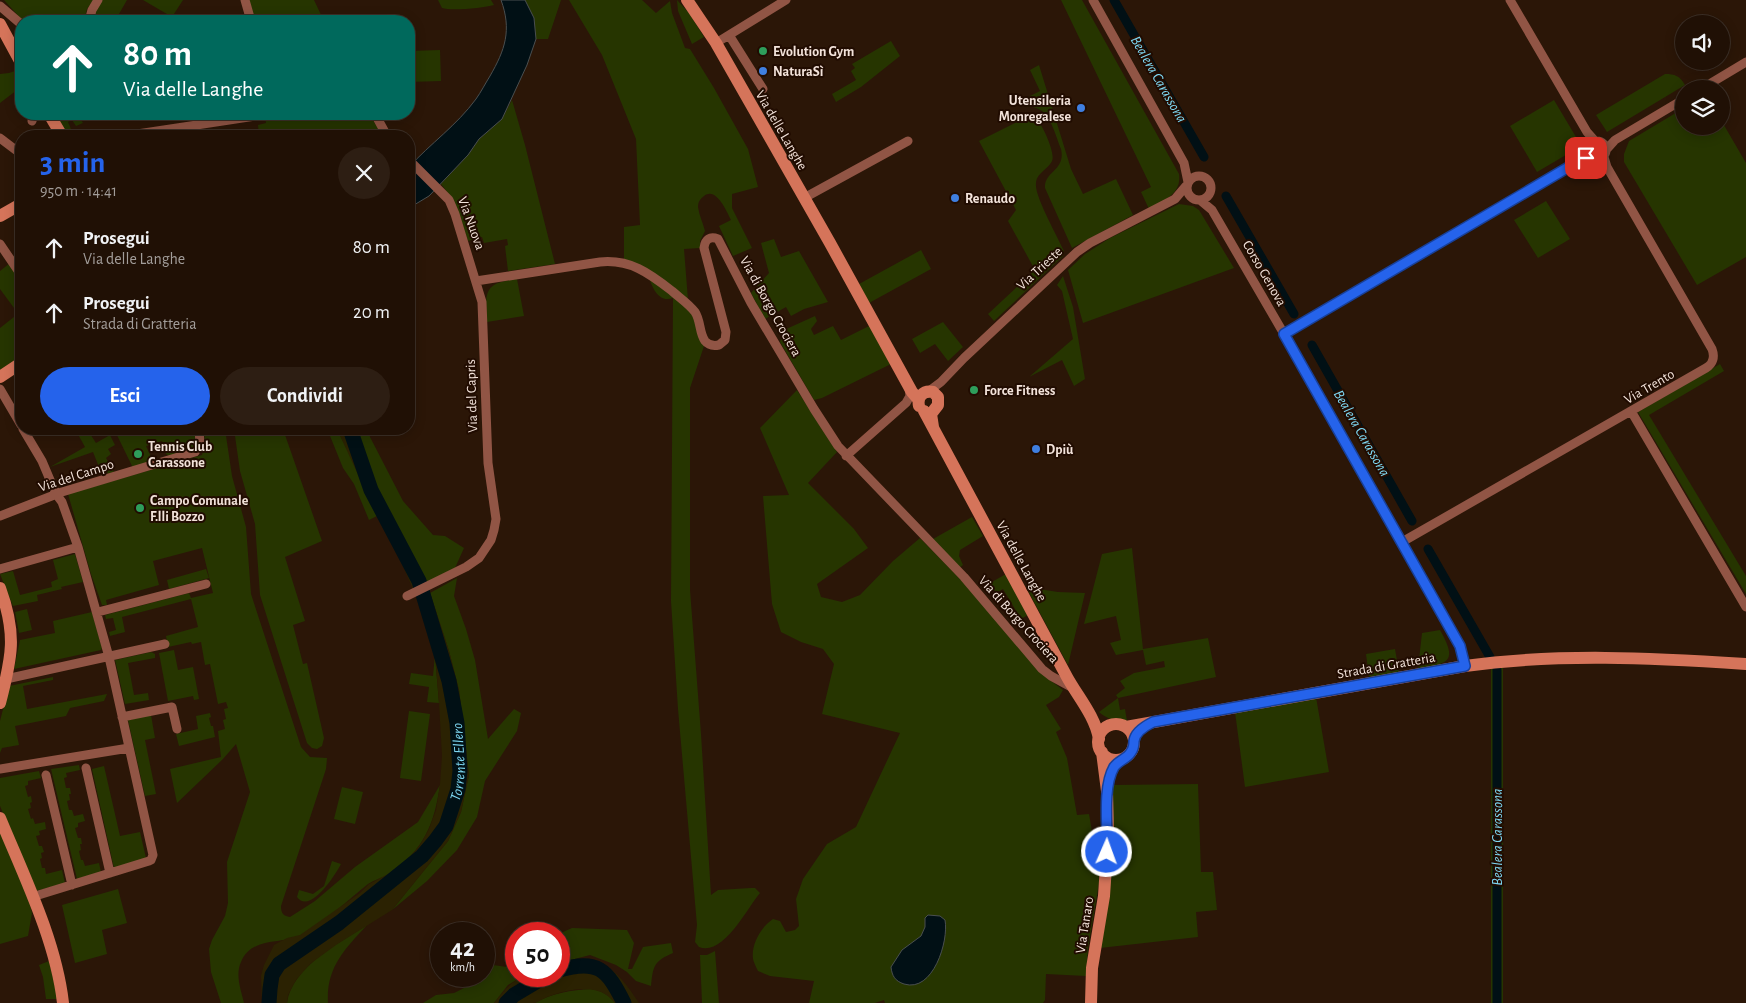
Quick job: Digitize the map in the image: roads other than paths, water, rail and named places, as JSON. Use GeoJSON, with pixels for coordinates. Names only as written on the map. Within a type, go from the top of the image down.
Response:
{"type":"FeatureCollection","features":[{"type":"Feature","properties":{"kind":"main road","name":"Via delle Langhe"},"geometry":{"type":"LineString","coordinates":[[687,0],[716,43],[804,198],[921,392],[918,404],[929,411],[933,429],[1073,688],[1098,720],[1111,725],[1120,724],[1126,727]]}},
{"type":"Feature","properties":{"kind":"main road"},"geometry":{"type":"LineString","coordinates":[[0,24],[15,52]]}},
{"type":"Feature","properties":{"kind":"main road"},"geometry":{"type":"LineString","coordinates":[[0,216],[15,209]]}},
{"type":"Feature","properties":{"kind":"main road"},"geometry":{"type":"LineString","coordinates":[[0,377],[15,367]]}},
{"type":"Feature","properties":{"kind":"main road"},"geometry":{"type":"LineString","coordinates":[[921,392],[938,404],[929,411]]}},
{"type":"Feature","properties":{"kind":"main road"},"geometry":{"type":"LineString","coordinates":[[0,588],[8,611],[12,654],[0,703]]}},
{"type":"Feature","properties":{"kind":"main road","name":"Strada di Gratteria"},"geometry":{"type":"LineString","coordinates":[[1126,727],[1465,666],[1528,659],[1566,658],[1746,664]]}},
{"type":"Feature","properties":{"kind":"main road","name":"Via delle Langhe"},"geometry":{"type":"LineString","coordinates":[[1086,707],[1096,729],[1102,752]]}},
{"type":"Feature","properties":{"kind":"main road","name":"Strada di Gratteria"},"geometry":{"type":"LineString","coordinates":[[1134,738],[1141,730],[1153,722]]}},
{"type":"Feature","properties":{"kind":"main road"},"geometry":{"type":"LineString","coordinates":[[1099,739],[1102,732],[1111,725]]}},
{"type":"Feature","properties":{"kind":"main road"},"geometry":{"type":"LineString","coordinates":[[1102,752],[1113,760],[1127,757],[1134,745],[1134,738],[1126,727]]}},
{"type":"Feature","properties":{"kind":"main road","name":"Via Tanaro"},"geometry":{"type":"LineString","coordinates":[[1091,1003],[1093,958],[1105,888],[1108,835],[1107,791],[1102,752]]}},
{"type":"Feature","properties":{"kind":"main road","name":"Via Tanaro"},"geometry":{"type":"LineString","coordinates":[[1107,791],[1110,776],[1120,760]]}},
{"type":"Feature","properties":{"kind":"main road"},"geometry":{"type":"LineString","coordinates":[[0,818],[32,897],[55,964],[63,1003]]}},
{"type":"Feature","properties":{"kind":"street"},"geometry":{"type":"LineString","coordinates":[[91,15],[98,0]]}},
{"type":"Feature","properties":{"kind":"street"},"geometry":{"type":"LineString","coordinates":[[245,0],[249,15]]}},
{"type":"Feature","properties":{"kind":"street"},"geometry":{"type":"LineString","coordinates":[[716,43],[786,0]]}},
{"type":"Feature","properties":{"kind":"street","name":"Corso Genova"},"geometry":{"type":"LineString","coordinates":[[1093,0],[1184,163],[1210,182],[1211,190],[1209,194],[1212,210],[1460,646],[1465,666]]}},
{"type":"Feature","properties":{"kind":"street","name":"Via Trento"},"geometry":{"type":"LineString","coordinates":[[1402,542],[1708,367],[1712,363],[1714,356],[1712,349],[1510,0]]}},
{"type":"Feature","properties":{"kind":"street"},"geometry":{"type":"LineString","coordinates":[[0,6],[15,19]]}},
{"type":"Feature","properties":{"kind":"street"},"geometry":{"type":"LineString","coordinates":[[729,35],[763,89]]}},
{"type":"Feature","properties":{"kind":"street"},"geometry":{"type":"LineString","coordinates":[[1716,80],[1746,62]]}},
{"type":"Feature","properties":{"kind":"street"},"geometry":{"type":"LineString","coordinates":[[1284,334],[1675,104]]}},
{"type":"Feature","properties":{"kind":"street"},"geometry":{"type":"LineString","coordinates":[[164,130],[229,120]]}},
{"type":"Feature","properties":{"kind":"street"},"geometry":{"type":"LineString","coordinates":[[1,141],[15,150]]}},
{"type":"Feature","properties":{"kind":"street"},"geometry":{"type":"LineString","coordinates":[[804,198],[908,141]]}},
{"type":"Feature","properties":{"kind":"street","name":"Corso Genova"},"geometry":{"type":"LineString","coordinates":[[1184,163],[1187,192],[1212,210]]}},
{"type":"Feature","properties":{"kind":"street","name":"Via Nuova"},"geometry":{"type":"LineString","coordinates":[[415,166],[449,200],[476,281]]}},
{"type":"Feature","properties":{"kind":"street"},"geometry":{"type":"LineString","coordinates":[[1187,184],[1194,176],[1200,175]]}},
{"type":"Feature","properties":{"kind":"street","name":"Via Trieste"},"geometry":{"type":"LineString","coordinates":[[1175,199],[1187,184]]}},
{"type":"Feature","properties":{"kind":"street"},"geometry":{"type":"LineString","coordinates":[[1196,199],[1207,197],[1209,194]]}},
{"type":"Feature","properties":{"kind":"street","name":"Via Trieste"},"geometry":{"type":"LineString","coordinates":[[846,456],[906,403],[910,396],[941,382],[1077,252],[1175,199],[1184,197],[1196,199]]}},
{"type":"Feature","properties":{"kind":"street","name":"Via di Borgo Crociera"},"geometry":{"type":"LineString","coordinates":[[476,281],[600,262],[613,261],[631,264],[649,273],[689,305],[698,318],[705,341],[711,345],[720,345],[725,340],[726,332],[704,248],[708,238],[714,237],[718,239],[760,319],[814,409],[846,456],[964,577],[1043,669],[1073,688]]}},
{"type":"Feature","properties":{"kind":"street"},"geometry":{"type":"LineString","coordinates":[[0,244],[15,266]]}},
{"type":"Feature","properties":{"kind":"street","name":"Via del Capris"},"geometry":{"type":"LineString","coordinates":[[407,596],[470,564],[481,555],[489,544],[494,532],[496,522],[488,463],[482,304],[476,281]]}},
{"type":"Feature","properties":{"kind":"street"},"geometry":{"type":"LineString","coordinates":[[0,389],[15,415]]}},
{"type":"Feature","properties":{"kind":"street"},"geometry":{"type":"LineString","coordinates":[[1631,412],[1746,607]]}},
{"type":"Feature","properties":{"kind":"street"},"geometry":{"type":"LineString","coordinates":[[27,435],[42,461],[56,494],[62,502],[98,612],[152,853],[152,858],[148,861],[32,897]]}},
{"type":"Feature","properties":{"kind":"street","name":"Via del Campo"},"geometry":{"type":"LineString","coordinates":[[0,516],[56,494],[195,452],[200,444],[199,435]]}},
{"type":"Feature","properties":{"kind":"street"},"geometry":{"type":"LineString","coordinates":[[0,569],[78,547]]}},
{"type":"Feature","properties":{"kind":"street"},"geometry":{"type":"LineString","coordinates":[[98,612],[206,584]]}},
{"type":"Feature","properties":{"kind":"street"},"geometry":{"type":"LineString","coordinates":[[6,679],[165,644]]}},
{"type":"Feature","properties":{"kind":"street"},"geometry":{"type":"LineString","coordinates":[[122,717],[172,707],[177,729]]}},
{"type":"Feature","properties":{"kind":"street"},"geometry":{"type":"LineString","coordinates":[[0,769],[129,748]]}},
{"type":"Feature","properties":{"kind":"street"},"geometry":{"type":"LineString","coordinates":[[86,768],[110,873]]}},
{"type":"Feature","properties":{"kind":"street"},"geometry":{"type":"LineString","coordinates":[[46,775],[72,885]]}},
{"type":"Feature","properties":{"kind":"waterway","name":"Bealera Carassona"},"geometry":{"type":"LineString","coordinates":[[1114,0],[1204,157]]}},
{"type":"Feature","properties":{"kind":"waterway","name":"Bealera Carassona"},"geometry":{"type":"LineString","coordinates":[[1226,196],[1294,314]]}},
{"type":"Feature","properties":{"kind":"waterway","name":"Bealera Carassona"},"geometry":{"type":"LineString","coordinates":[[1312,345],[1412,521]]}},
{"type":"Feature","properties":{"kind":"waterway","name":"Torrente Ellero"},"geometry":{"type":"LineString","coordinates":[[269,1003],[272,975],[279,964],[339,923],[422,856],[446,826],[458,789],[460,771],[457,723],[449,681],[419,581],[371,490],[352,435]]}},
{"type":"Feature","properties":{"kind":"waterway","name":"Bealera Carassona"},"geometry":{"type":"LineString","coordinates":[[1428,549],[1490,657]]}},
{"type":"Feature","properties":{"kind":"waterway","name":"Bealera Carassona"},"geometry":{"type":"LineString","coordinates":[[1497,670],[1497,1003]]}},
{"type":"Feature","properties":{"kind":"waterway","name":"Torrente Ellero"},"geometry":{"type":"LineString","coordinates":[[570,967],[583,966],[600,970],[612,982],[624,1003]]}},
{"type":"Feature","properties":{"kind":"waterway","name":"Torrente Ellero"},"geometry":{"type":"LineString","coordinates":[[506,1003],[514,995],[527,987]]}},
{"type":"Feature","properties":{"kind":"place","name":"Evolution Gym"},"geometry":{"type":"Point","coordinates":[763,51]}},
{"type":"Feature","properties":{"kind":"place","name":"NaturaSì"},"geometry":{"type":"Point","coordinates":[763,71]}},
{"type":"Feature","properties":{"kind":"place","name":"Utensileria Monregalese"},"geometry":{"type":"Point","coordinates":[1081,108]}},
{"type":"Feature","properties":{"kind":"place","name":"Renaudo"},"geometry":{"type":"Point","coordinates":[955,198]}},
{"type":"Feature","properties":{"kind":"place","name":"Force Fitness"},"geometry":{"type":"Point","coordinates":[974,390]}},
{"type":"Feature","properties":{"kind":"place","name":"Dpiù"},"geometry":{"type":"Point","coordinates":[1036,449]}},
{"type":"Feature","properties":{"kind":"place","name":"Tennis Club Carassone"},"geometry":{"type":"Point","coordinates":[138,454]}},
{"type":"Feature","properties":{"kind":"place","name":"Campo Comunale F.lli Bozzo"},"geometry":{"type":"Point","coordinates":[140,508]}}]}
